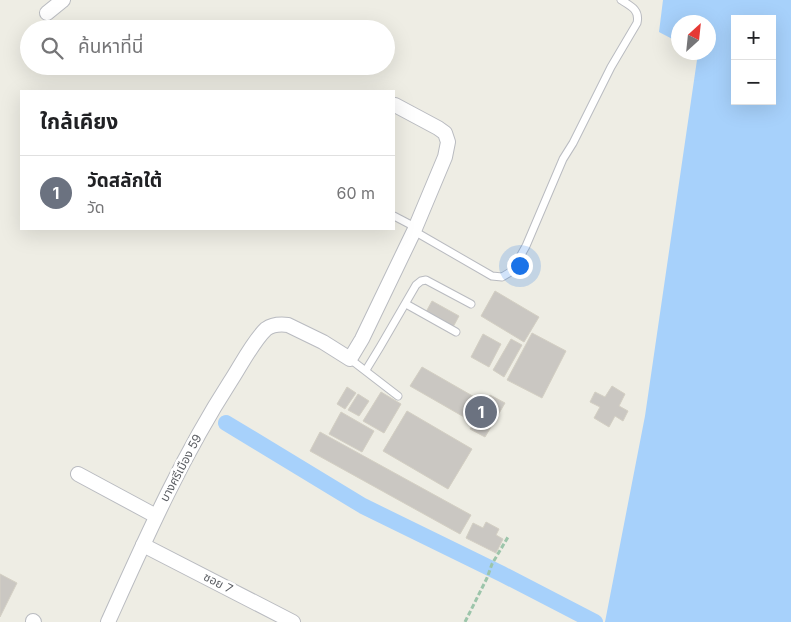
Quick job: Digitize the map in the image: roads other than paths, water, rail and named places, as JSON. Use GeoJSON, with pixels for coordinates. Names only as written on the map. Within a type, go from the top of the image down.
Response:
{"type":"FeatureCollection","features":[{"type":"Feature","properties":{"kind":"street"},"geometry":{"type":"LineString","coordinates":[[47,13],[63,0]]}},
{"type":"Feature","properties":{"kind":"street"},"geometry":{"type":"LineString","coordinates":[[350,359],[362,340],[415,229],[445,157],[448,142],[445,133],[438,128],[395,105]]}},
{"type":"Feature","properties":{"kind":"street","name":"บางศรีเมือง 59"},"geometry":{"type":"LineString","coordinates":[[108,622],[156,516],[191,446],[258,338],[273,325],[288,325],[350,359]]}},
{"type":"Feature","properties":{"kind":"street"},"geometry":{"type":"LineString","coordinates":[[78,474],[156,516]]}},
{"type":"Feature","properties":{"kind":"street","name":"ซอย 7"},"geometry":{"type":"LineString","coordinates":[[143,544],[293,622]]}},
{"type":"Feature","properties":{"kind":"lane"},"geometry":{"type":"LineString","coordinates":[[395,217],[492,276],[502,278],[512,271],[526,246],[563,159],[611,67],[637,23],[636,11],[621,0]]}},
{"type":"Feature","properties":{"kind":"lane"},"geometry":{"type":"LineString","coordinates":[[366,370],[416,285],[421,281],[426,280],[471,304]]}},
{"type":"Feature","properties":{"kind":"lane"},"geometry":{"type":"LineString","coordinates":[[406,304],[456,332]]}},
{"type":"Feature","properties":{"kind":"lane"},"geometry":{"type":"LineString","coordinates":[[350,359],[398,396]]}},
{"type":"Feature","properties":{"kind":"water"},"geometry":{"type":"Polygon","coordinates":[[[663,0],[791,0],[791,622],[605,622],[645,416],[697,60],[716,60],[716,15],[671,15],[671,38],[659,32],[663,0]]]}},
{"type":"Feature","properties":{"kind":"waterway"},"geometry":{"type":"LineString","coordinates":[[226,423],[363,506],[595,622]]}},
{"type":"Feature","properties":{"kind":"place","name":"วัดสลักใต้"},"geometry":{"type":"Point","coordinates":[481,412]}}]}
